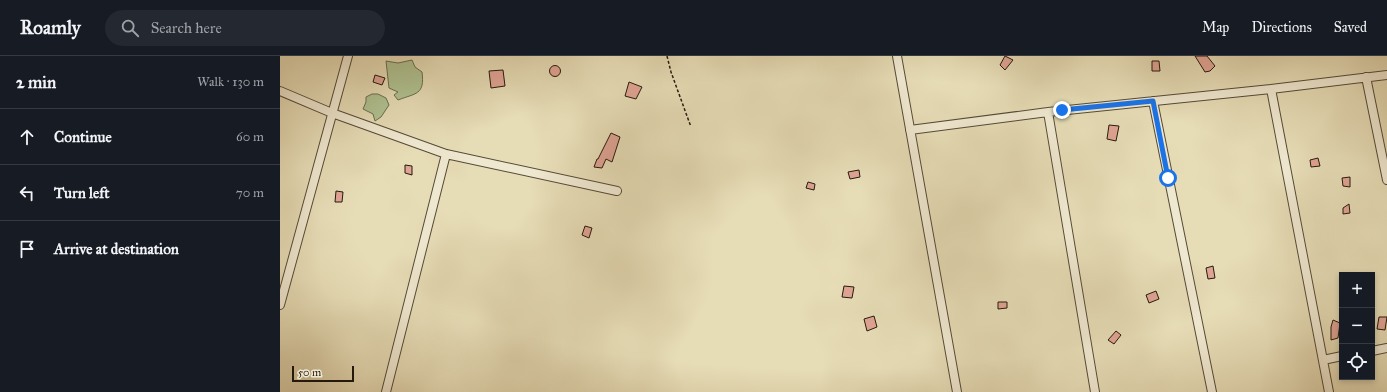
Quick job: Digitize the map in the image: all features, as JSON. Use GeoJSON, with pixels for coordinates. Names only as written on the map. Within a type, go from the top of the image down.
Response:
{"type":"FeatureCollection","features":[{"type":"Feature","properties":{"kind":"street"},"geometry":{"type":"LineString","coordinates":[[280,305],[348,56]]}},
{"type":"Feature","properties":{"kind":"street"},"geometry":{"type":"LineString","coordinates":[[897,56],[957,392]]}},
{"type":"Feature","properties":{"kind":"street"},"geometry":{"type":"LineString","coordinates":[[910,130],[1048,112],[1271,89],[1387,75]]}},
{"type":"Feature","properties":{"kind":"street"},"geometry":{"type":"LineString","coordinates":[[1366,77],[1387,180]]}},
{"type":"Feature","properties":{"kind":"street"},"geometry":{"type":"LineString","coordinates":[[1271,89],[1329,392]]}},
{"type":"Feature","properties":{"kind":"street"},"geometry":{"type":"LineString","coordinates":[[280,91],[332,113],[446,154],[617,191]]}},
{"type":"Feature","properties":{"kind":"street"},"geometry":{"type":"LineString","coordinates":[[1153,101],[1212,392]]}},
{"type":"Feature","properties":{"kind":"street"},"geometry":{"type":"LineString","coordinates":[[1048,112],[1095,392]]}},
{"type":"Feature","properties":{"kind":"street"},"geometry":{"type":"LineString","coordinates":[[386,392],[446,154]]}},
{"type":"Feature","properties":{"kind":"street"},"geometry":{"type":"LineString","coordinates":[[1375,350],[1387,348]]}},
{"type":"Feature","properties":{"kind":"street"},"geometry":{"type":"LineString","coordinates":[[1323,360],[1339,357]]}},
{"type":"Feature","properties":{"kind":"path"},"geometry":{"type":"LineString","coordinates":[[667,56],[671,72],[692,127]]}},
{"type":"Feature","properties":{"kind":"green space"},"geometry":{"type":"Polygon","coordinates":[[[412,60],[415,67],[422,72],[422,85],[418,92],[398,100],[394,95],[398,92],[389,88],[386,61],[398,63],[412,60]]]}},
{"type":"Feature","properties":{"kind":"green space"},"geometry":{"type":"Polygon","coordinates":[[[372,94],[378,94],[386,98],[389,105],[381,117],[375,121],[373,114],[363,109],[366,102],[366,97],[372,94]]]}},
{"type":"Feature","properties":{"kind":"building"},"geometry":{"type":"Polygon","coordinates":[[[1005,56],[1013,60],[1005,70],[1000,65],[1005,56]]]}},
{"type":"Feature","properties":{"kind":"building"},"geometry":{"type":"Polygon","coordinates":[[[1195,56],[1207,56],[1215,66],[1210,71],[1205,72],[1195,56]]]}},
{"type":"Feature","properties":{"kind":"building"},"geometry":{"type":"Polygon","coordinates":[[[1152,61],[1159,61],[1160,71],[1152,71],[1152,61]]]}},
{"type":"Feature","properties":{"kind":"building"},"geometry":{"type":"Polygon","coordinates":[[[555,65],[559,67],[561,71],[559,75],[555,77],[551,75],[549,71],[551,67],[555,65]]]}},
{"type":"Feature","properties":{"kind":"building"},"geometry":{"type":"Polygon","coordinates":[[[503,70],[505,86],[491,88],[489,71],[503,70]]]}},
{"type":"Feature","properties":{"kind":"building"},"geometry":{"type":"Polygon","coordinates":[[[375,75],[385,78],[382,85],[373,82],[375,75]]]}},
{"type":"Feature","properties":{"kind":"building"},"geometry":{"type":"Polygon","coordinates":[[[629,82],[642,87],[636,99],[625,96],[629,82]]]}},
{"type":"Feature","properties":{"kind":"building"},"geometry":{"type":"Polygon","coordinates":[[[1109,125],[1119,126],[1116,141],[1107,139],[1109,125]]]}},
{"type":"Feature","properties":{"kind":"building"},"geometry":{"type":"Polygon","coordinates":[[[611,133],[620,137],[612,162],[606,159],[602,168],[594,167],[597,159],[611,133]]]}},
{"type":"Feature","properties":{"kind":"building"},"geometry":{"type":"Polygon","coordinates":[[[1318,158],[1320,166],[1311,167],[1310,160],[1318,158]]]}},
{"type":"Feature","properties":{"kind":"building"},"geometry":{"type":"Polygon","coordinates":[[[405,165],[412,166],[412,175],[405,173],[405,165]]]}},
{"type":"Feature","properties":{"kind":"building"},"geometry":{"type":"Polygon","coordinates":[[[859,170],[860,177],[850,179],[848,172],[859,170]]]}},
{"type":"Feature","properties":{"kind":"building"},"geometry":{"type":"Polygon","coordinates":[[[1350,177],[1350,187],[1343,186],[1342,178],[1350,177]]]}},
{"type":"Feature","properties":{"kind":"building"},"geometry":{"type":"Polygon","coordinates":[[[808,182],[815,184],[814,190],[806,188],[808,182]]]}},
{"type":"Feature","properties":{"kind":"building"},"geometry":{"type":"Polygon","coordinates":[[[336,191],[343,192],[342,202],[335,202],[336,191]]]}},
{"type":"Feature","properties":{"kind":"building"},"geometry":{"type":"Polygon","coordinates":[[[1349,204],[1350,213],[1343,214],[1343,208],[1349,204]]]}},
{"type":"Feature","properties":{"kind":"building"},"geometry":{"type":"Polygon","coordinates":[[[585,226],[592,228],[589,238],[582,235],[585,226]]]}},
{"type":"Feature","properties":{"kind":"building"},"geometry":{"type":"Polygon","coordinates":[[[1213,266],[1215,278],[1208,279],[1206,268],[1213,266]]]}},
{"type":"Feature","properties":{"kind":"building"},"geometry":{"type":"Polygon","coordinates":[[[844,286],[854,287],[852,298],[842,297],[844,286]]]}},
{"type":"Feature","properties":{"kind":"building"},"geometry":{"type":"Polygon","coordinates":[[[1156,291],[1159,299],[1149,303],[1146,295],[1156,291]]]}},
{"type":"Feature","properties":{"kind":"building"},"geometry":{"type":"Polygon","coordinates":[[[998,302],[1007,302],[1007,308],[998,309],[998,302]]]}},
{"type":"Feature","properties":{"kind":"building"},"geometry":{"type":"Polygon","coordinates":[[[874,316],[877,327],[867,331],[864,319],[874,316]]]}},
{"type":"Feature","properties":{"kind":"building"},"geometry":{"type":"Polygon","coordinates":[[[1379,317],[1387,317],[1385,330],[1377,329],[1379,317]]]}},
{"type":"Feature","properties":{"kind":"building"},"geometry":{"type":"Polygon","coordinates":[[[1333,320],[1339,323],[1338,338],[1331,340],[1331,327],[1333,320]]]}},
{"type":"Feature","properties":{"kind":"building"},"geometry":{"type":"Polygon","coordinates":[[[1116,331],[1121,335],[1114,344],[1108,340],[1116,331]]]}},
{"type":"Feature","properties":{"kind":"route"},"geometry":{"type":"LineString","coordinates":[[1062,110],[1153,101],[1168,178]]}}]}
